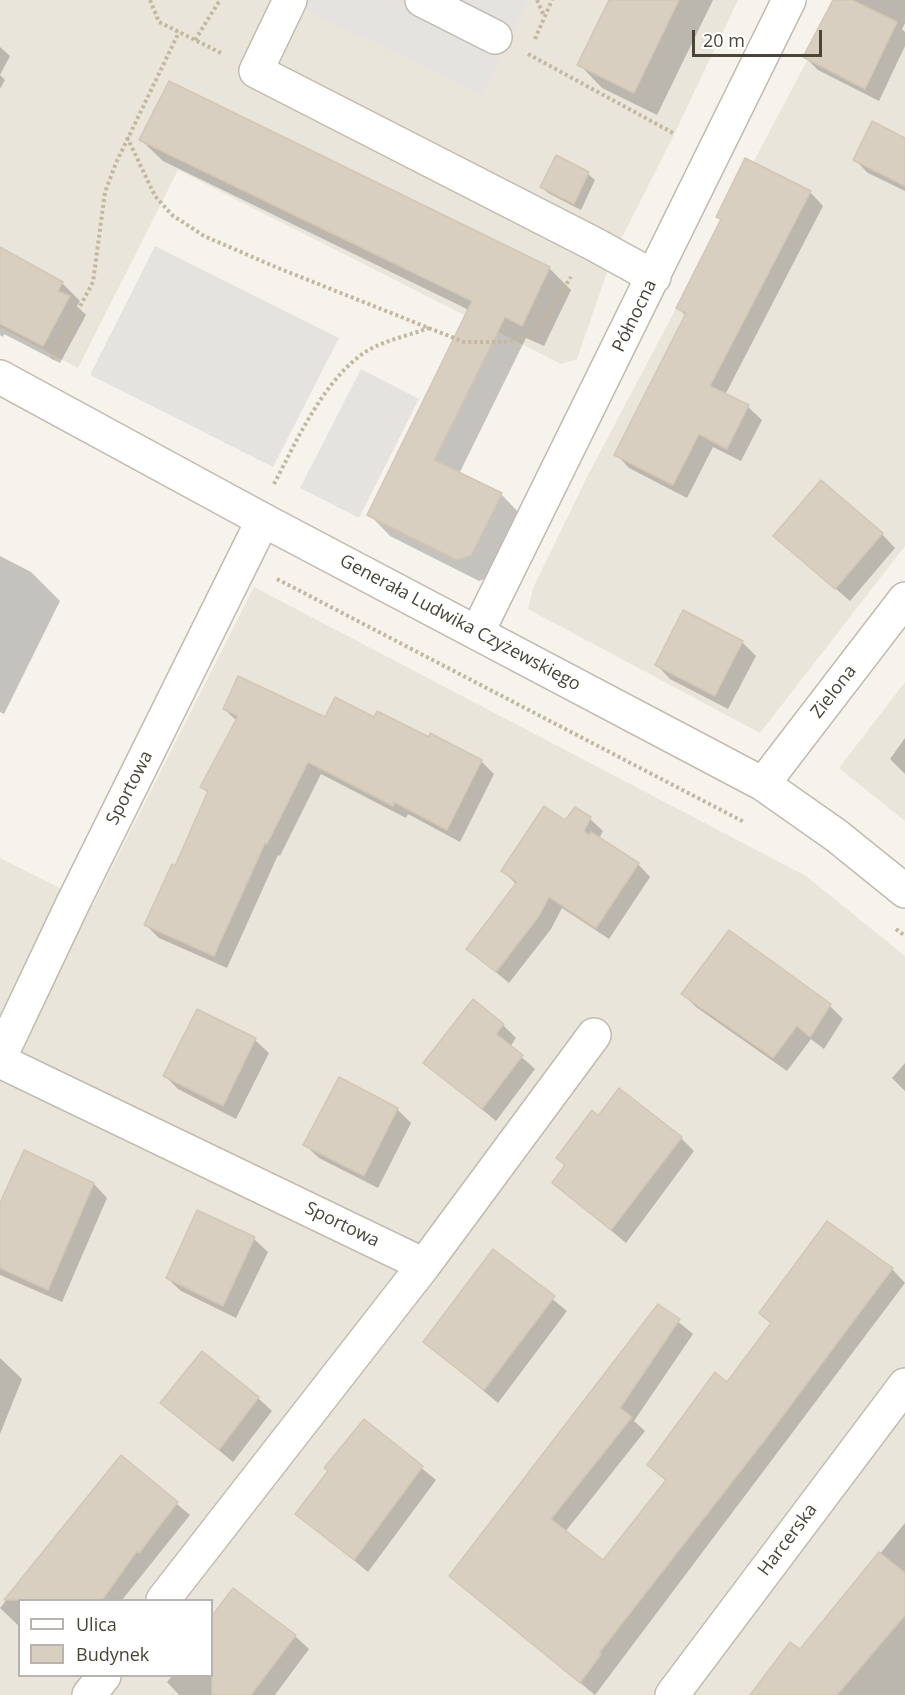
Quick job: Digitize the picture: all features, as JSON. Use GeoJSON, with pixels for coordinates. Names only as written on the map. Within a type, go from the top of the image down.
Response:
{"type":"FeatureCollection","features":[{"type":"Feature","properties":{"kind":"street"},"geometry":{"type":"LineString","coordinates":[[290,0],[255,71],[654,277]]}},
{"type":"Feature","properties":{"kind":"street"},"geometry":{"type":"LineString","coordinates":[[422,0],[495,37]]}},
{"type":"Feature","properties":{"kind":"street","name":"Północna"},"geometry":{"type":"LineString","coordinates":[[478,631],[789,0]]}},
{"type":"Feature","properties":{"kind":"street","name":"Generała Ludwika Czyżewskiego"},"geometry":{"type":"LineString","coordinates":[[0,377],[263,520],[478,631],[763,783],[837,836],[905,891]]}},
{"type":"Feature","properties":{"kind":"street","name":"Sportowa"},"geometry":{"type":"LineString","coordinates":[[263,520],[73,903],[0,1059],[424,1265]]}},
{"type":"Feature","properties":{"kind":"street","name":"Zielona"},"geometry":{"type":"LineString","coordinates":[[763,783],[905,599]]}},
{"type":"Feature","properties":{"kind":"street"},"geometry":{"type":"LineString","coordinates":[[164,1599],[424,1265],[594,1035]]}},
{"type":"Feature","properties":{"kind":"street","name":"Harcerska"},"geometry":{"type":"LineString","coordinates":[[672,1695],[905,1384]]}},
{"type":"Feature","properties":{"kind":"street"},"geometry":{"type":"LineString","coordinates":[[89,1695],[103,1677]]}},
{"type":"Feature","properties":{"kind":"path"},"geometry":{"type":"LineString","coordinates":[[150,0],[159,22],[255,71]]}},
{"type":"Feature","properties":{"kind":"path"},"geometry":{"type":"LineString","coordinates":[[195,40],[220,0]]}},
{"type":"Feature","properties":{"kind":"path"},"geometry":{"type":"LineString","coordinates":[[537,0],[545,16]]}},
{"type":"Feature","properties":{"kind":"path"},"geometry":{"type":"LineString","coordinates":[[552,0],[528,54],[675,134]]}},
{"type":"Feature","properties":{"kind":"path"},"geometry":{"type":"LineString","coordinates":[[52,359],[93,282],[105,192],[126,137],[179,32]]}},
{"type":"Feature","properties":{"kind":"path"},"geometry":{"type":"LineString","coordinates":[[126,137],[155,196],[172,215],[204,236],[464,342],[505,342],[527,337],[539,326],[594,244]]}},
{"type":"Feature","properties":{"kind":"path"},"geometry":{"type":"LineString","coordinates":[[274,484],[308,420],[352,364],[375,347],[429,328]]}},
{"type":"Feature","properties":{"kind":"path"},"geometry":{"type":"LineString","coordinates":[[243,562],[752,826]]}},
{"type":"Feature","properties":{"kind":"path"},"geometry":{"type":"LineString","coordinates":[[887,921],[905,936]]}},
{"type":"Feature","properties":{"kind":"shaded area"},"geometry":{"type":"Polygon","coordinates":[[[0,0],[738,0],[670,143],[613,255],[577,359],[561,364],[178,170],[78,368],[0,327],[0,0]]]}},
{"type":"Feature","properties":{"kind":"shaded area"},"geometry":{"type":"Polygon","coordinates":[[[287,0],[528,0],[482,95],[287,0]]]}},
{"type":"Feature","properties":{"kind":"shaded area"},"geometry":{"type":"Polygon","coordinates":[[[839,0],[905,0],[905,546],[760,733],[528,609],[533,588],[588,475],[839,0]]]}},
{"type":"Feature","properties":{"kind":"shaded area"},"geometry":{"type":"Polygon","coordinates":[[[155,246],[339,338],[273,467],[90,375],[155,246]]]}},
{"type":"Feature","properties":{"kind":"shaded area"},"geometry":{"type":"Polygon","coordinates":[[[361,369],[419,399],[359,518],[300,488],[361,369]]]}},
{"type":"Feature","properties":{"kind":"shaded area"},"geometry":{"type":"Polygon","coordinates":[[[254,587],[806,876],[905,956],[905,1695],[0,1695],[0,858],[93,905],[254,587]]]}},
{"type":"Feature","properties":{"kind":"shaded area"},"geometry":{"type":"Polygon","coordinates":[[[905,682],[905,821],[839,768],[905,682]]]}},
{"type":"Feature","properties":{"kind":"building"},"geometry":{"type":"Polygon","coordinates":[[[609,0],[679,0],[634,93],[577,65],[609,0]]]}},
{"type":"Feature","properties":{"kind":"building"},"geometry":{"type":"Polygon","coordinates":[[[833,0],[852,0],[897,22],[865,89],[803,57],[833,0]]]}},
{"type":"Feature","properties":{"kind":"building"},"geometry":{"type":"Polygon","coordinates":[[[169,81],[550,267],[522,326],[505,317],[434,460],[502,493],[471,555],[457,560],[367,515],[472,301],[139,140],[169,81]]]}},
{"type":"Feature","properties":{"kind":"building"},"geometry":{"type":"Polygon","coordinates":[[[872,121],[905,138],[905,186],[853,160],[872,121]]]}},
{"type":"Feature","properties":{"kind":"building"},"geometry":{"type":"Polygon","coordinates":[[[556,155],[589,172],[574,204],[540,187],[556,155]]]}},
{"type":"Feature","properties":{"kind":"building"},"geometry":{"type":"Polygon","coordinates":[[[745,158],[811,191],[710,386],[749,405],[727,449],[699,434],[673,485],[614,455],[686,313],[676,308],[721,219],[716,217],[745,158]]]}},
{"type":"Feature","properties":{"kind":"building"},"geometry":{"type":"Polygon","coordinates":[[[0,247],[63,282],[58,291],[70,296],[43,346],[0,324],[0,247]]]}},
{"type":"Feature","properties":{"kind":"building"},"geometry":{"type":"Polygon","coordinates":[[[821,480],[883,533],[835,589],[773,536],[821,480]]]}},
{"type":"Feature","properties":{"kind":"building"},"geometry":{"type":"Polygon","coordinates":[[[683,610],[743,641],[715,696],[655,665],[683,610]]]}},
{"type":"Feature","properties":{"kind":"building"},"geometry":{"type":"Polygon","coordinates":[[[238,676],[325,717],[335,697],[374,717],[377,711],[429,737],[430,733],[482,760],[447,830],[394,802],[393,806],[308,762],[267,844],[265,843],[214,956],[144,925],[172,864],[175,866],[208,791],[200,787],[238,716],[223,709],[238,676]]]}},
{"type":"Feature","properties":{"kind":"building"},"geometry":{"type":"Polygon","coordinates":[[[544,806],[565,820],[575,807],[591,817],[584,831],[589,835],[591,832],[639,863],[596,928],[549,897],[539,916],[496,972],[466,949],[517,882],[501,871],[544,806]]]}},
{"type":"Feature","properties":{"kind":"building"},"geometry":{"type":"Polygon","coordinates":[[[729,930],[831,1004],[810,1037],[797,1026],[773,1058],[681,994],[729,930]]]}},
{"type":"Feature","properties":{"kind":"building"},"geometry":{"type":"Polygon","coordinates":[[[473,999],[504,1024],[496,1034],[523,1055],[482,1109],[423,1063],[473,999]]]}},
{"type":"Feature","properties":{"kind":"building"},"geometry":{"type":"Polygon","coordinates":[[[197,1009],[256,1038],[223,1106],[163,1076],[197,1009]]]}},
{"type":"Feature","properties":{"kind":"building"},"geometry":{"type":"Polygon","coordinates":[[[339,1077],[398,1108],[364,1176],[303,1145],[339,1077]]]}},
{"type":"Feature","properties":{"kind":"building"},"geometry":{"type":"Polygon","coordinates":[[[619,1088],[682,1137],[611,1230],[552,1183],[565,1165],[556,1158],[592,1110],[598,1116],[619,1088]]]}},
{"type":"Feature","properties":{"kind":"building"},"geometry":{"type":"Polygon","coordinates":[[[24,1150],[94,1183],[48,1290],[0,1268],[0,1203],[24,1150]]]}},
{"type":"Feature","properties":{"kind":"building"},"geometry":{"type":"Polygon","coordinates":[[[197,1210],[255,1237],[223,1306],[166,1278],[197,1210]]]}},
{"type":"Feature","properties":{"kind":"building"},"geometry":{"type":"Polygon","coordinates":[[[827,1221],[893,1268],[767,1437],[599,1653],[601,1654],[580,1683],[449,1576],[658,1304],[680,1319],[620,1408],[632,1417],[551,1519],[603,1560],[666,1480],[647,1465],[715,1372],[727,1382],[771,1323],[759,1313],[827,1221]]]}},
{"type":"Feature","properties":{"kind":"building"},"geometry":{"type":"Polygon","coordinates":[[[493,1249],[555,1296],[484,1390],[423,1342],[493,1249]]]}},
{"type":"Feature","properties":{"kind":"building"},"geometry":{"type":"Polygon","coordinates":[[[202,1351],[259,1397],[219,1450],[160,1403],[202,1351]]]}},
{"type":"Feature","properties":{"kind":"building"},"geometry":{"type":"Polygon","coordinates":[[[364,1419],[423,1466],[354,1560],[295,1514],[328,1471],[324,1468],[364,1419]]]}},
{"type":"Feature","properties":{"kind":"building"},"geometry":{"type":"Polygon","coordinates":[[[121,1455],[178,1502],[139,1553],[137,1551],[103,1599],[4,1600],[121,1455]]]}},
{"type":"Feature","properties":{"kind":"building"},"geometry":{"type":"Polygon","coordinates":[[[879,1552],[905,1573],[905,1615],[837,1695],[750,1695],[790,1642],[800,1649],[879,1552]]]}},
{"type":"Feature","properties":{"kind":"building"},"geometry":{"type":"Polygon","coordinates":[[[233,1588],[296,1635],[251,1695],[212,1695],[213,1615],[233,1588]]]}}]}
